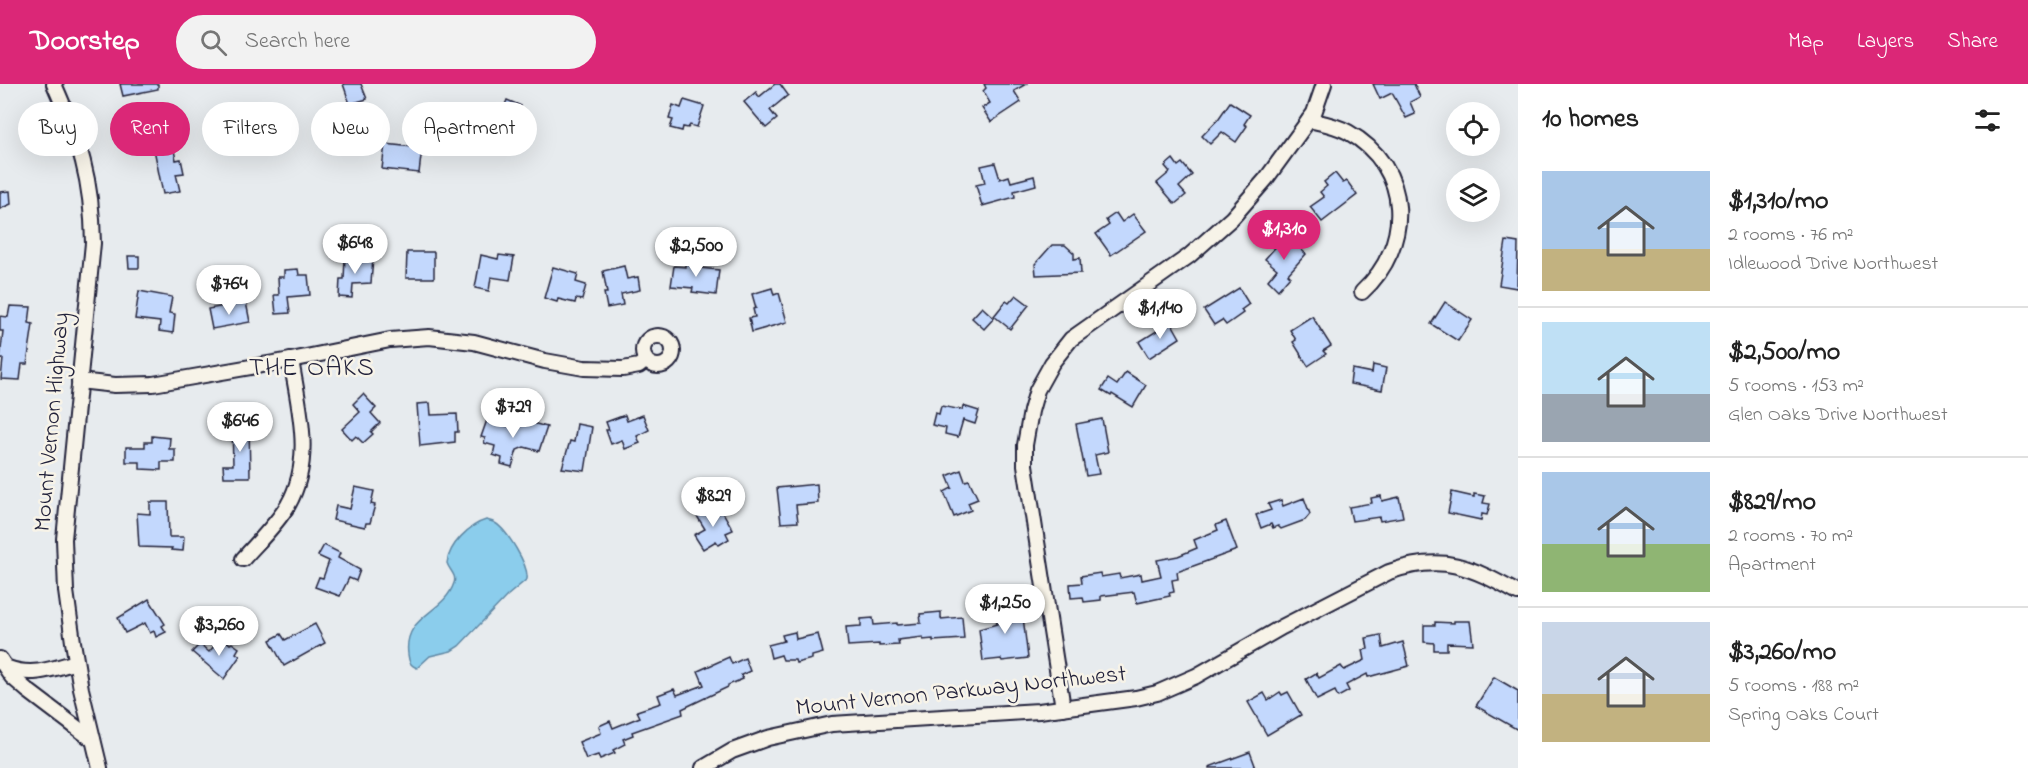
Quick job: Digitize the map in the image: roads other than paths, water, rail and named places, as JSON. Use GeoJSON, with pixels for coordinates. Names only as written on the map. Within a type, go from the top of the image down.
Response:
{"type":"FeatureCollection","features":[{"type":"Feature","properties":{"kind":"street","name":"Mount Vernon Highway"},"geometry":{"type":"LineString","coordinates":[[54,84],[75,132],[83,158],[92,214],[93,243],[64,539],[66,591],[76,662],[100,768]]}},
{"type":"Feature","properties":{"kind":"street"},"geometry":{"type":"LineString","coordinates":[[1063,708],[1025,465],[1027,425],[1037,390],[1052,363],[1071,339],[1189,256],[1232,218],[1266,179],[1314,113],[1324,84]]}},
{"type":"Feature","properties":{"kind":"street"},"geometry":{"type":"LineString","coordinates":[[1309,120],[1335,126],[1361,140],[1382,162],[1395,188],[1399,214],[1395,244],[1381,271],[1362,292]]}},
{"type":"Feature","properties":{"kind":"street"},"geometry":{"type":"LineString","coordinates":[[79,381],[115,385],[153,384],[390,340],[429,337],[474,342],[545,361],[584,368],[623,369],[639,366],[646,360]]}},
{"type":"Feature","properties":{"kind":"street"},"geometry":{"type":"LineString","coordinates":[[243,559],[277,521],[287,506],[302,468],[303,435],[291,360]]}},
{"type":"Feature","properties":{"kind":"street","name":"Mount Vernon Parkway Northwest"},"geometry":{"type":"LineString","coordinates":[[703,768],[732,751],[768,738],[832,724],[1039,711],[1136,698],[1175,686],[1282,627],[1403,567],[1437,563],[1464,567],[1479,572],[1518,593]]}},
{"type":"Feature","properties":{"kind":"street"},"geometry":{"type":"LineString","coordinates":[[4,663],[21,673],[30,674],[76,662]]}},
{"type":"Feature","properties":{"kind":"street"},"geometry":{"type":"LineString","coordinates":[[4,663],[12,677],[27,690],[93,740]]}},
{"type":"Feature","properties":{"kind":"water"},"geometry":{"type":"Polygon","coordinates":[[[486,520],[494,522],[511,540],[525,566],[527,579],[507,596],[459,646],[451,651],[430,656],[417,668],[414,667],[408,654],[408,641],[418,623],[442,602],[454,583],[454,575],[447,563],[452,549],[467,531],[486,520]]]}},
{"type":"Feature","properties":{"kind":"district","name":"THE OAKS"},"geometry":{"type":"Point","coordinates":[312,369]}}]}
